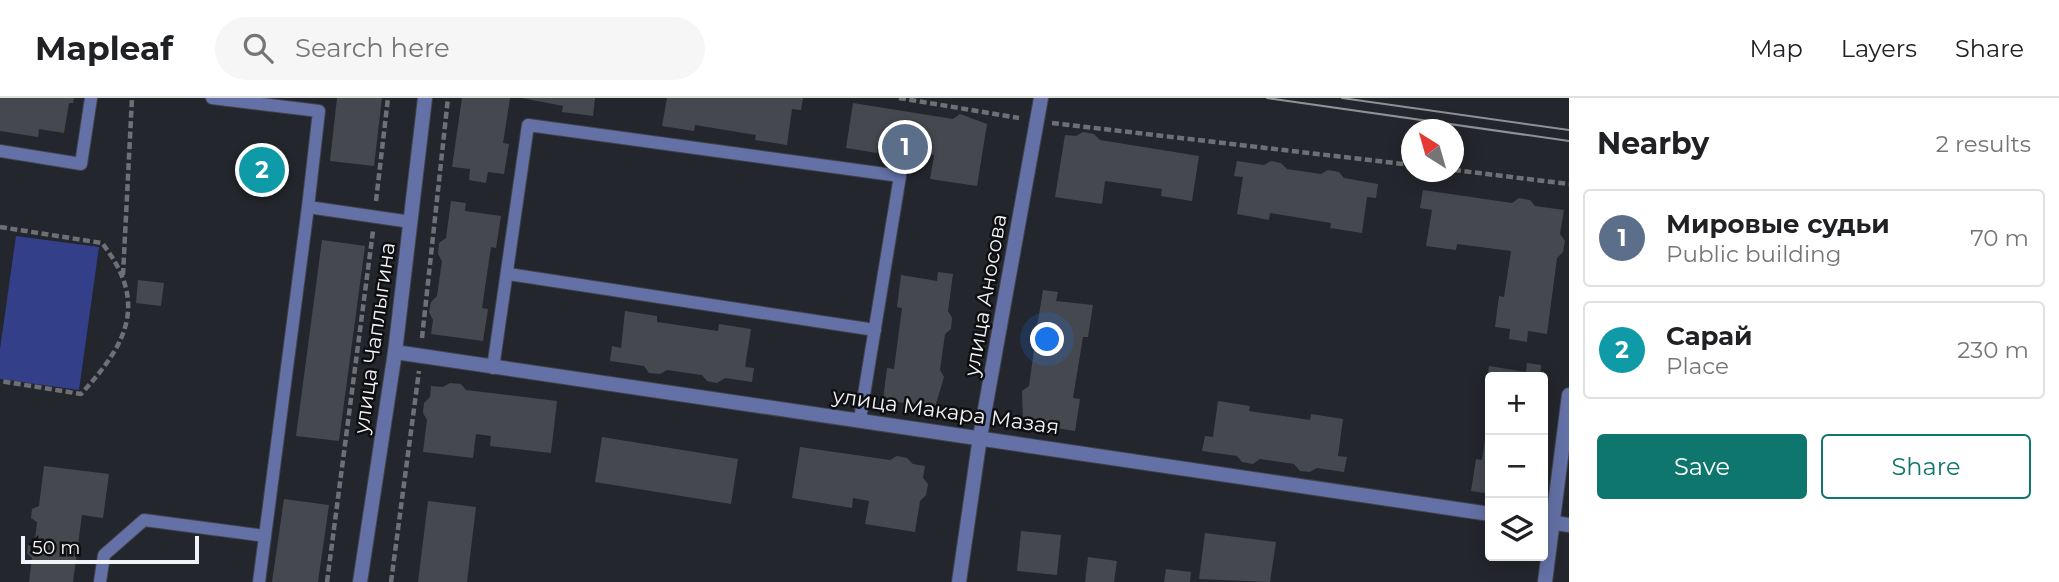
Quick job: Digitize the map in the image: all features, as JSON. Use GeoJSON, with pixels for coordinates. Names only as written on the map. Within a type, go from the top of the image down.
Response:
{"type":"FeatureCollection","features":[{"type":"Feature","properties":{"kind":"street","name":"улица Чаплыгина"},"geometry":{"type":"LineString","coordinates":[[360,582],[396,352],[425,98]]}},
{"type":"Feature","properties":{"kind":"street","name":"улица Аносова"},"geometry":{"type":"LineString","coordinates":[[959,582],[980,438],[1041,98]]}},
{"type":"Feature","properties":{"kind":"street","name":"улица Макара Мазая"},"geometry":{"type":"LineString","coordinates":[[396,352],[1485,513]]}},
{"type":"Feature","properties":{"kind":"street"},"geometry":{"type":"LineString","coordinates":[[1569,395],[1567,434],[1548,522],[1569,526]]}},
{"type":"Feature","properties":{"kind":"street"},"geometry":{"type":"LineString","coordinates":[[1545,582],[1546,561]]}},
{"type":"Feature","properties":{"kind":"lane"},"geometry":{"type":"LineString","coordinates":[[0,151],[81,164],[90,98]]}},
{"type":"Feature","properties":{"kind":"lane"},"geometry":{"type":"LineString","coordinates":[[212,98],[319,111],[259,582]]}},
{"type":"Feature","properties":{"kind":"lane"},"geometry":{"type":"LineString","coordinates":[[493,368],[528,125],[900,176],[860,419]]}},
{"type":"Feature","properties":{"kind":"lane"},"geometry":{"type":"LineString","coordinates":[[308,207],[411,222]]}},
{"type":"Feature","properties":{"kind":"lane"},"geometry":{"type":"LineString","coordinates":[[508,274],[874,330]]}},
{"type":"Feature","properties":{"kind":"lane"},"geometry":{"type":"LineString","coordinates":[[100,582],[104,555],[144,520],[265,536]]}},
{"type":"Feature","properties":{"kind":"path"},"geometry":{"type":"LineString","coordinates":[[122,277],[132,98]]}},
{"type":"Feature","properties":{"kind":"path"},"geometry":{"type":"LineString","coordinates":[[327,582],[388,98]]}},
{"type":"Feature","properties":{"kind":"path"},"geometry":{"type":"LineString","coordinates":[[900,98],[1037,121],[1401,164]]}},
{"type":"Feature","properties":{"kind":"path"},"geometry":{"type":"LineString","coordinates":[[1464,171],[1569,184]]}},
{"type":"Feature","properties":{"kind":"path"},"geometry":{"type":"LineString","coordinates":[[0,227],[102,243],[122,277],[129,296],[124,336],[114,355],[81,394],[0,381]]}},
{"type":"Feature","properties":{"kind":"shaded area"},"geometry":{"type":"Polygon","coordinates":[[[16,236],[99,247],[79,390],[0,379],[0,349],[16,236]]]}},
{"type":"Feature","properties":{"kind":"building"},"geometry":{"type":"Polygon","coordinates":[[[0,98],[74,98],[73,103],[69,103],[64,133],[39,129],[38,137],[0,131],[0,98]]]}},
{"type":"Feature","properties":{"kind":"building"},"geometry":{"type":"Polygon","coordinates":[[[337,98],[382,98],[374,166],[330,161],[337,98]]]}},
{"type":"Feature","properties":{"kind":"building"},"geometry":{"type":"Polygon","coordinates":[[[462,98],[510,98],[503,143],[509,144],[504,174],[488,172],[486,183],[469,180],[470,169],[452,167],[462,98]]]}},
{"type":"Feature","properties":{"kind":"building"},"geometry":{"type":"Polygon","coordinates":[[[522,98],[595,98],[593,116],[562,112],[563,106],[522,98]]]}},
{"type":"Feature","properties":{"kind":"building"},"geometry":{"type":"Polygon","coordinates":[[[667,98],[803,98],[801,110],[792,109],[787,145],[755,140],[756,135],[695,125],[694,131],[662,126],[667,98]]]}},
{"type":"Feature","properties":{"kind":"building"},"geometry":{"type":"Polygon","coordinates":[[[853,103],[953,119],[960,114],[987,124],[977,186],[930,179],[934,155],[878,146],[877,153],[846,148],[853,103]]]}},
{"type":"Feature","properties":{"kind":"building"},"geometry":{"type":"Polygon","coordinates":[[[1083,132],[1094,134],[1100,140],[1199,156],[1192,201],[1161,196],[1162,189],[1105,181],[1102,204],[1055,197],[1065,135],[1076,136],[1083,132]]]}},
{"type":"Feature","properties":{"kind":"building"},"geometry":{"type":"Polygon","coordinates":[[[254,155],[274,158],[270,184],[251,181],[254,155]]]}},
{"type":"Feature","properties":{"kind":"building"},"geometry":{"type":"Polygon","coordinates":[[[1237,161],[1264,165],[1271,161],[1281,163],[1287,169],[1321,174],[1328,170],[1339,172],[1344,178],[1378,184],[1376,198],[1367,197],[1362,233],[1330,228],[1331,223],[1270,213],[1269,220],[1237,214],[1243,177],[1234,176],[1237,161]]]}},
{"type":"Feature","properties":{"kind":"building"},"geometry":{"type":"Polygon","coordinates":[[[1423,190],[1512,203],[1519,198],[1530,200],[1535,206],[1564,210],[1560,234],[1565,241],[1563,252],[1557,258],[1547,334],[1528,331],[1527,342],[1509,339],[1510,329],[1495,327],[1499,296],[1504,297],[1511,251],[1457,244],[1456,250],[1426,246],[1432,210],[1420,208],[1423,190]]]}},
{"type":"Feature","properties":{"kind":"building"},"geometry":{"type":"Polygon","coordinates":[[[451,201],[466,203],[465,211],[501,216],[496,248],[491,247],[482,308],[488,309],[483,341],[431,334],[433,320],[429,312],[431,302],[437,296],[442,261],[438,254],[439,243],[446,238],[451,201]]]}},
{"type":"Feature","properties":{"kind":"building"},"geometry":{"type":"Polygon","coordinates":[[[322,240],[365,246],[339,441],[296,436],[322,240]]]}},
{"type":"Feature","properties":{"kind":"building"},"geometry":{"type":"Polygon","coordinates":[[[938,272],[953,274],[948,311],[952,318],[951,329],[945,334],[940,370],[944,377],[935,407],[883,400],[887,368],[894,369],[902,308],[897,307],[901,275],[937,281],[938,272]]]}},
{"type":"Feature","properties":{"kind":"building"},"geometry":{"type":"Polygon","coordinates":[[[138,280],[164,283],[161,306],[136,303],[138,280]]]}},
{"type":"Feature","properties":{"kind":"building"},"geometry":{"type":"Polygon","coordinates":[[[1043,290],[1058,292],[1056,301],[1093,305],[1088,337],[1083,337],[1073,398],[1080,399],[1075,431],[1023,423],[1022,391],[1029,386],[1034,350],[1030,343],[1031,333],[1037,327],[1043,290]]]}},
{"type":"Feature","properties":{"kind":"building"},"geometry":{"type":"Polygon","coordinates":[[[625,311],[657,316],[657,322],[718,331],[719,324],[751,329],[745,367],[754,368],[752,382],[725,378],[717,383],[707,381],[702,375],[667,370],[660,374],[649,373],[644,366],[610,361],[612,346],[621,348],[625,311]]]}},
{"type":"Feature","properties":{"kind":"building"},"geometry":{"type":"Polygon","coordinates":[[[1527,363],[1541,365],[1540,372],[1526,372],[1527,363]]]}},
{"type":"Feature","properties":{"kind":"building"},"geometry":{"type":"Polygon","coordinates":[[[1489,366],[1526,372],[1488,372],[1489,366]]]}},
{"type":"Feature","properties":{"kind":"building"},"geometry":{"type":"Polygon","coordinates":[[[450,383],[461,384],[466,390],[557,401],[551,453],[490,446],[491,436],[476,434],[473,458],[423,452],[427,420],[423,413],[424,403],[430,397],[431,386],[443,387],[450,383]]]}},
{"type":"Feature","properties":{"kind":"building"},"geometry":{"type":"Polygon","coordinates":[[[1218,401],[1250,406],[1249,411],[1310,420],[1311,414],[1343,419],[1338,456],[1347,457],[1344,472],[1317,468],[1310,472],[1300,471],[1294,464],[1260,459],[1253,464],[1242,462],[1237,456],[1202,451],[1205,436],[1213,437],[1218,401]]]}},
{"type":"Feature","properties":{"kind":"building"},"geometry":{"type":"Polygon","coordinates":[[[602,437],[738,459],[731,504],[595,482],[602,437]]]}},
{"type":"Feature","properties":{"kind":"building"},"geometry":{"type":"Polygon","coordinates":[[[1485,439],[1485,493],[1471,491],[1476,459],[1482,460],[1485,439]]]}},
{"type":"Feature","properties":{"kind":"building"},"geometry":{"type":"Polygon","coordinates":[[[800,447],[890,460],[897,456],[907,458],[913,464],[925,466],[923,478],[928,484],[926,495],[920,501],[915,532],[865,524],[869,501],[853,498],[852,508],[792,498],[800,447]]]}},
{"type":"Feature","properties":{"kind":"building"},"geometry":{"type":"Polygon","coordinates":[[[44,466],[109,474],[103,518],[82,515],[73,582],[29,582],[32,558],[27,553],[28,545],[35,541],[37,522],[31,518],[32,509],[39,506],[44,466]]]}},
{"type":"Feature","properties":{"kind":"building"},"geometry":{"type":"Polygon","coordinates":[[[284,499],[329,505],[318,582],[272,582],[284,499]]]}},
{"type":"Feature","properties":{"kind":"building"},"geometry":{"type":"Polygon","coordinates":[[[428,501],[476,507],[467,582],[418,582],[428,501]]]}},
{"type":"Feature","properties":{"kind":"building"},"geometry":{"type":"Polygon","coordinates":[[[1021,531],[1061,535],[1057,575],[1017,571],[1021,531]]]}},
{"type":"Feature","properties":{"kind":"building"},"geometry":{"type":"Polygon","coordinates":[[[1205,533],[1276,542],[1270,582],[1199,579],[1205,533]]]}},
{"type":"Feature","properties":{"kind":"building"},"geometry":{"type":"Polygon","coordinates":[[[1088,557],[1117,561],[1114,582],[1085,582],[1088,557]]]}},
{"type":"Feature","properties":{"kind":"building"},"geometry":{"type":"Polygon","coordinates":[[[1166,569],[1191,572],[1190,582],[1164,582],[1166,569]]]}},
{"type":"Feature","properties":{"kind":"tram line"},"geometry":{"type":"LineString","coordinates":[[1267,98],[1569,141]]}},
{"type":"Feature","properties":{"kind":"tram line"},"geometry":{"type":"LineString","coordinates":[[1342,98],[1569,130]]}},
{"type":"Feature","properties":{"kind":"place","name":"Мировые судьи"},"geometry":{"type":"Point","coordinates":[905,147]}},
{"type":"Feature","properties":{"kind":"place","name":"Сарай"},"geometry":{"type":"Point","coordinates":[262,170]}}]}
